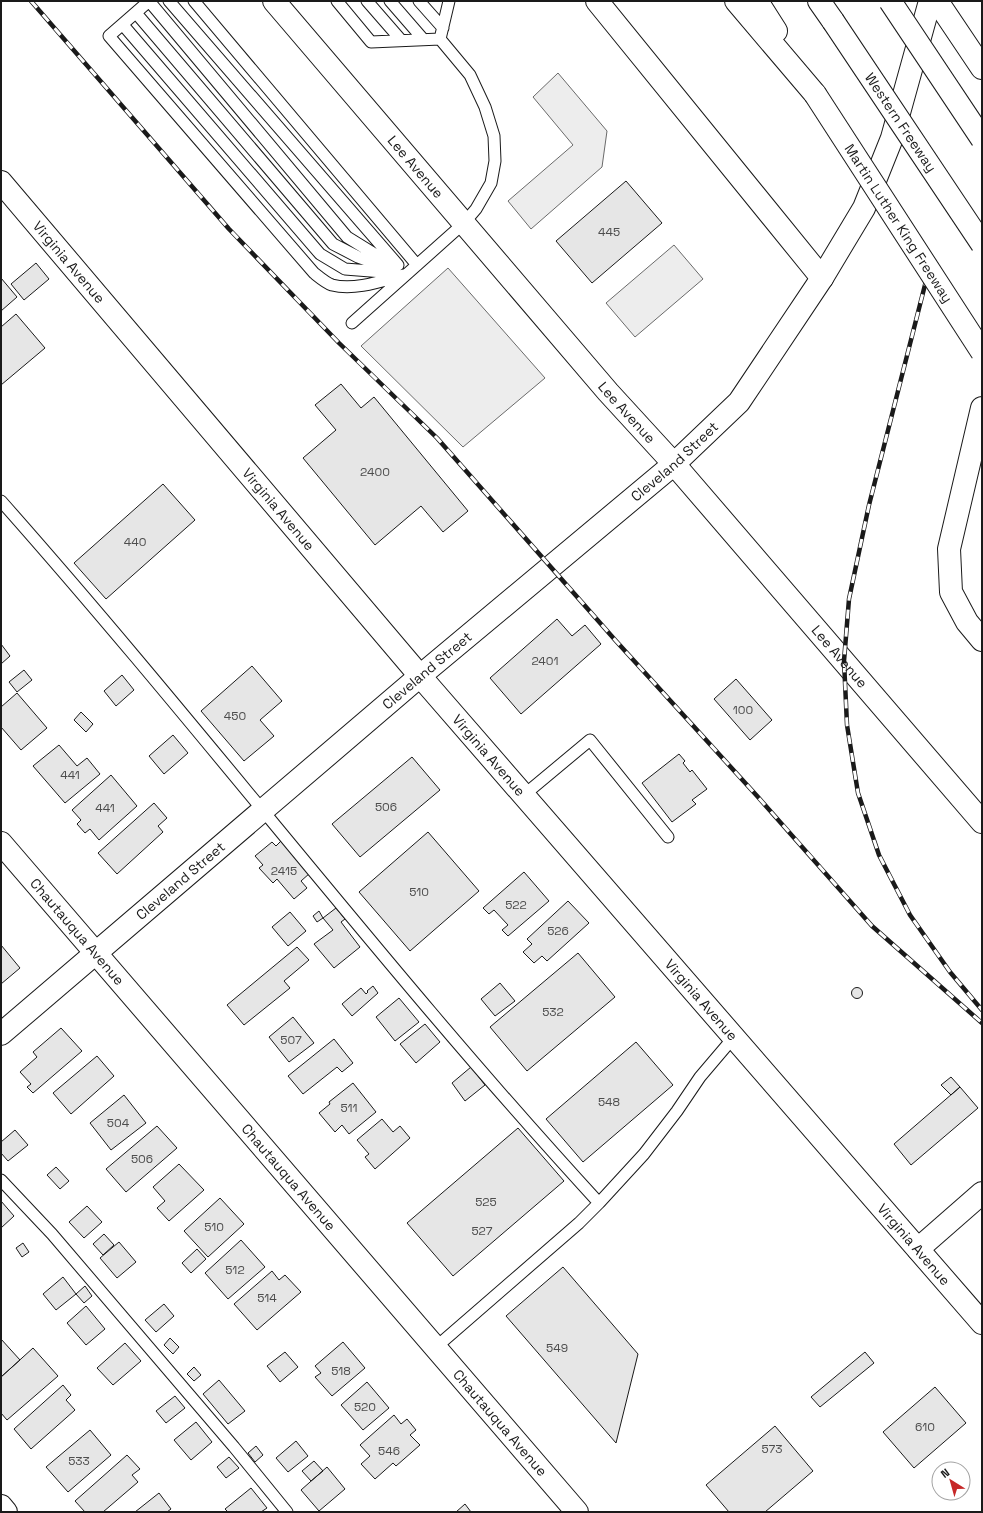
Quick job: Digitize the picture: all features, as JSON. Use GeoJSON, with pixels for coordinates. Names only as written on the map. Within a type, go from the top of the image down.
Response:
{"type":"FeatureCollection","features":[{"type":"Feature","properties":{"kind":"main road","name":"Lee Avenue"},"geometry":{"type":"LineString","coordinates":[[274,1],[608,392],[674,464],[982,822]]}},
{"type":"Feature","properties":{"kind":"main road"},"geometry":{"type":"LineString","coordinates":[[598,1],[822,278]]}},
{"type":"Feature","properties":{"kind":"main road"},"geometry":{"type":"LineString","coordinates":[[736,1],[815,94]]}},
{"type":"Feature","properties":{"kind":"main road"},"geometry":{"type":"LineString","coordinates":[[757,1],[815,94]]}},
{"type":"Feature","properties":{"kind":"main road","name":"Western Freeway"},"geometry":{"type":"LineString","coordinates":[[819,1],[982,244]]}},
{"type":"Feature","properties":{"kind":"main road"},"geometry":{"type":"LineString","coordinates":[[890,1],[982,139]]}},
{"type":"Feature","properties":{"kind":"main road","name":"Cleveland Street"},"geometry":{"type":"LineString","coordinates":[[1,1034],[420,676],[674,464],[739,402],[822,278],[864,208],[892,138],[930,1]]}},
{"type":"Feature","properties":{"kind":"main road"},"geometry":{"type":"LineString","coordinates":[[938,1],[982,68]]}},
{"type":"Feature","properties":{"kind":"main road","name":"Martin Luther King Freeway"},"geometry":{"type":"LineString","coordinates":[[815,94],[982,352]]}},
{"type":"Feature","properties":{"kind":"main road","name":"Virginia Avenue"},"geometry":{"type":"LineString","coordinates":[[1,182],[420,676],[982,1323]]}},
{"type":"Feature","properties":{"kind":"main road"},"geometry":{"type":"LineString","coordinates":[[982,408],[948,548],[951,592],[967,622],[982,640]]}},
{"type":"Feature","properties":{"kind":"main road","name":"Chautauqua Avenue"},"geometry":{"type":"LineString","coordinates":[[1,843],[576,1512]]}},
{"type":"Feature","properties":{"kind":"main road"},"geometry":{"type":"LineString","coordinates":[[918,1249],[982,1193]]}},
{"type":"Feature","properties":{"kind":"main road"},"geometry":{"type":"LineString","coordinates":[[1,1506],[6,1512]]}},
{"type":"Feature","properties":{"kind":"lane"},"geometry":{"type":"LineString","coordinates":[[149,1],[347,237],[407,274],[369,284],[349,286],[332,285],[314,273],[109,36],[149,1]]}},
{"type":"Feature","properties":{"kind":"lane"},"geometry":{"type":"LineString","coordinates":[[169,1],[407,274]]}},
{"type":"Feature","properties":{"kind":"lane"},"geometry":{"type":"LineString","coordinates":[[194,1],[417,265]]}},
{"type":"Feature","properties":{"kind":"lane"},"geometry":{"type":"LineString","coordinates":[[337,1],[372,42],[423,40],[441,34]]}},
{"type":"Feature","properties":{"kind":"lane"},"geometry":{"type":"LineString","coordinates":[[367,1],[401,40]]}},
{"type":"Feature","properties":{"kind":"lane"},"geometry":{"type":"LineString","coordinates":[[390,1],[423,40]]}},
{"type":"Feature","properties":{"kind":"lane"},"geometry":{"type":"LineString","coordinates":[[352,323],[464,223],[476,209],[491,183],[494,161],[494,136],[484,107],[470,75],[419,1]]}},
{"type":"Feature","properties":{"kind":"lane"},"geometry":{"type":"LineString","coordinates":[[441,34],[446,3]]}},
{"type":"Feature","properties":{"kind":"lane"},"geometry":{"type":"LineString","coordinates":[[136,13],[333,244],[358,257],[407,274]]}},
{"type":"Feature","properties":{"kind":"lane"},"geometry":{"type":"LineString","coordinates":[[123,25],[320,254],[345,269],[407,274]]}},
{"type":"Feature","properties":{"kind":"lane"},"geometry":{"type":"LineString","coordinates":[[1,501],[197,730],[262,811],[537,1135],[599,1204]]}},
{"type":"Feature","properties":{"kind":"lane"},"geometry":{"type":"LineString","coordinates":[[524,795],[590,740],[668,837]]}},
{"type":"Feature","properties":{"kind":"lane"},"geometry":{"type":"LineString","coordinates":[[435,1348],[599,1204],[644,1154],[677,1111],[700,1077],[734,1036]]}},
{"type":"Feature","properties":{"kind":"lane"},"geometry":{"type":"LineString","coordinates":[[1,1180],[52,1234],[234,1447],[287,1512]]}},
{"type":"Feature","properties":{"kind":"shaded area"},"geometry":{"type":"Polygon","coordinates":[[[558,73],[607,131],[602,167],[531,229],[508,201],[573,145],[533,97],[558,73]]]}},
{"type":"Feature","properties":{"kind":"shaded area"},"geometry":{"type":"Polygon","coordinates":[[[674,245],[703,279],[635,337],[606,303],[674,245]]]}},
{"type":"Feature","properties":{"kind":"shaded area"},"geometry":{"type":"Polygon","coordinates":[[[448,268],[545,378],[463,447],[361,346],[448,268]]]}},
{"type":"Feature","properties":{"kind":"building"},"geometry":{"type":"Polygon","coordinates":[[[626,181],[662,223],[592,283],[556,241],[626,181]]]}},
{"type":"Feature","properties":{"kind":"building"},"geometry":{"type":"Polygon","coordinates":[[[36,263],[49,279],[24,300],[11,284],[36,263]]]}},
{"type":"Feature","properties":{"kind":"building"},"geometry":{"type":"Polygon","coordinates":[[[1,278],[17,297],[1,311],[1,278]]]}},
{"type":"Feature","properties":{"kind":"building"},"geometry":{"type":"Polygon","coordinates":[[[16,314],[45,348],[1,385],[1,327],[16,314]]]}},
{"type":"Feature","properties":{"kind":"building"},"geometry":{"type":"Polygon","coordinates":[[[341,384],[361,408],[374,397],[468,511],[443,532],[421,506],[375,545],[303,458],[336,430],[315,405],[341,384]]]}},
{"type":"Feature","properties":{"kind":"building"},"geometry":{"type":"Polygon","coordinates":[[[163,484],[195,520],[106,599],[74,563],[163,484]]]}},
{"type":"Feature","properties":{"kind":"building"},"geometry":{"type":"Polygon","coordinates":[[[557,619],[572,636],[585,625],[601,644],[521,714],[490,678],[557,619]]]}},
{"type":"Feature","properties":{"kind":"building"},"geometry":{"type":"Polygon","coordinates":[[[1,644],[10,656],[1,664],[1,644]]]}},
{"type":"Feature","properties":{"kind":"building"},"geometry":{"type":"Polygon","coordinates":[[[252,666],[282,701],[260,720],[274,736],[244,761],[201,711],[252,666]]]}},
{"type":"Feature","properties":{"kind":"building"},"geometry":{"type":"Polygon","coordinates":[[[24,670],[32,680],[17,692],[9,682],[24,670]]]}},
{"type":"Feature","properties":{"kind":"building"},"geometry":{"type":"Polygon","coordinates":[[[122,675],[134,690],[116,706],[104,691],[122,675]]]}},
{"type":"Feature","properties":{"kind":"building"},"geometry":{"type":"Polygon","coordinates":[[[736,679],[772,720],[750,740],[714,699],[736,679]]]}},
{"type":"Feature","properties":{"kind":"building"},"geometry":{"type":"Polygon","coordinates":[[[17,693],[47,728],[21,750],[1,727],[1,707],[17,693]]]}},
{"type":"Feature","properties":{"kind":"building"},"geometry":{"type":"Polygon","coordinates":[[[81,712],[93,724],[86,732],[74,720],[81,712]]]}},
{"type":"Feature","properties":{"kind":"building"},"geometry":{"type":"Polygon","coordinates":[[[173,735],[188,753],[164,774],[149,756],[173,735]]]}},
{"type":"Feature","properties":{"kind":"building"},"geometry":{"type":"Polygon","coordinates":[[[59,745],[77,766],[87,758],[100,774],[65,803],[33,766],[59,745]]]}},
{"type":"Feature","properties":{"kind":"building"},"geometry":{"type":"Polygon","coordinates":[[[679,754],[685,761],[683,763],[690,772],[692,770],[707,789],[692,800],[696,804],[672,822],[642,783],[679,754]]]}},
{"type":"Feature","properties":{"kind":"building"},"geometry":{"type":"Polygon","coordinates":[[[412,757],[440,790],[360,857],[332,824],[412,757]]]}},
{"type":"Feature","properties":{"kind":"building"},"geometry":{"type":"Polygon","coordinates":[[[111,775],[137,806],[99,840],[90,829],[85,833],[77,824],[81,820],[72,810],[111,775]]]}},
{"type":"Feature","properties":{"kind":"building"},"geometry":{"type":"Polygon","coordinates":[[[154,803],[167,818],[158,826],[163,832],[117,874],[98,853],[154,803]]]}},
{"type":"Feature","properties":{"kind":"building"},"geometry":{"type":"Polygon","coordinates":[[[428,832],[479,891],[410,951],[359,892],[428,832]]]}},
{"type":"Feature","properties":{"kind":"building"},"geometry":{"type":"Polygon","coordinates":[[[281,841],[310,873],[301,881],[307,888],[294,899],[277,879],[273,883],[259,868],[263,865],[255,856],[272,842],[276,846],[281,841]]]}},
{"type":"Feature","properties":{"kind":"building"},"geometry":{"type":"Polygon","coordinates":[[[524,872],[549,901],[508,936],[502,930],[508,925],[494,910],[489,914],[483,908],[524,872]]]}},
{"type":"Feature","properties":{"kind":"building"},"geometry":{"type":"Polygon","coordinates":[[[568,901],[589,923],[547,961],[542,956],[534,963],[523,952],[532,944],[527,939],[568,901]]]}},
{"type":"Feature","properties":{"kind":"building"},"geometry":{"type":"Polygon","coordinates":[[[336,908],[345,919],[341,922],[360,947],[334,968],[314,944],[333,930],[323,918],[336,908]]]}},
{"type":"Feature","properties":{"kind":"building"},"geometry":{"type":"Polygon","coordinates":[[[319,911],[323,918],[317,922],[313,916],[319,911]]]}},
{"type":"Feature","properties":{"kind":"building"},"geometry":{"type":"Polygon","coordinates":[[[290,912],[306,931],[288,946],[272,927],[290,912]]]}},
{"type":"Feature","properties":{"kind":"building"},"geometry":{"type":"Polygon","coordinates":[[[1,945],[20,968],[1,984],[1,945]]]}},
{"type":"Feature","properties":{"kind":"building"},"geometry":{"type":"Polygon","coordinates":[[[297,947],[309,960],[284,981],[290,988],[244,1025],[227,1005],[297,947]]]}},
{"type":"Feature","properties":{"kind":"building"},"geometry":{"type":"Polygon","coordinates":[[[578,953],[615,997],[527,1071],[490,1027],[578,953]]]}},
{"type":"Feature","properties":{"kind":"building"},"geometry":{"type":"Polygon","coordinates":[[[500,983],[515,1001],[495,1016],[481,999],[500,983]]]}},
{"type":"Feature","properties":{"kind":"building"},"geometry":{"type":"Polygon","coordinates":[[[373,986],[378,993],[352,1016],[342,1004],[361,988],[366,994],[368,992],[367,991],[373,986]]]}},
{"type":"Feature","properties":{"kind":"building"},"geometry":{"type":"Polygon","coordinates":[[[857,987],[861,989],[863,993],[861,997],[857,999],[853,997],[851,993],[853,989],[857,987]]]}},
{"type":"Feature","properties":{"kind":"building"},"geometry":{"type":"Polygon","coordinates":[[[399,998],[419,1022],[395,1041],[376,1017],[399,998]]]}},
{"type":"Feature","properties":{"kind":"building"},"geometry":{"type":"Polygon","coordinates":[[[293,1017],[314,1043],[289,1062],[269,1037],[293,1017]]]}},
{"type":"Feature","properties":{"kind":"building"},"geometry":{"type":"Polygon","coordinates":[[[425,1024],[440,1042],[416,1063],[400,1044],[425,1024]]]}},
{"type":"Feature","properties":{"kind":"building"},"geometry":{"type":"Polygon","coordinates":[[[61,1028],[82,1051],[33,1093],[27,1087],[31,1084],[20,1072],[37,1057],[33,1052],[61,1028]]]}},
{"type":"Feature","properties":{"kind":"building"},"geometry":{"type":"Polygon","coordinates":[[[334,1039],[353,1063],[342,1072],[337,1067],[303,1094],[288,1076],[334,1039]]]}},
{"type":"Feature","properties":{"kind":"building"},"geometry":{"type":"Polygon","coordinates":[[[636,1042],[673,1085],[583,1162],[546,1119],[636,1042]]]}},
{"type":"Feature","properties":{"kind":"building"},"geometry":{"type":"Polygon","coordinates":[[[97,1056],[114,1076],[71,1114],[53,1093],[97,1056]]]}},
{"type":"Feature","properties":{"kind":"building"},"geometry":{"type":"Polygon","coordinates":[[[471,1067],[485,1085],[465,1101],[452,1083],[471,1067]]]}},
{"type":"Feature","properties":{"kind":"building"},"geometry":{"type":"Polygon","coordinates":[[[951,1077],[960,1087],[951,1095],[941,1085],[951,1077]]]}},
{"type":"Feature","properties":{"kind":"building"},"geometry":{"type":"Polygon","coordinates":[[[353,1083],[376,1112],[349,1134],[342,1125],[335,1132],[319,1113],[330,1104],[329,1102],[353,1083]]]}},
{"type":"Feature","properties":{"kind":"building"},"geometry":{"type":"Polygon","coordinates":[[[960,1087],[978,1108],[911,1165],[894,1144],[960,1087]]]}},
{"type":"Feature","properties":{"kind":"building"},"geometry":{"type":"Polygon","coordinates":[[[124,1095],[146,1123],[111,1150],[90,1123],[124,1095]]]}},
{"type":"Feature","properties":{"kind":"building"},"geometry":{"type":"Polygon","coordinates":[[[382,1119],[393,1132],[400,1126],[410,1138],[375,1169],[365,1157],[369,1154],[357,1140],[382,1119]]]}},
{"type":"Feature","properties":{"kind":"building"},"geometry":{"type":"Polygon","coordinates":[[[157,1126],[177,1148],[126,1192],[106,1169],[157,1126]]]}},
{"type":"Feature","properties":{"kind":"building"},"geometry":{"type":"Polygon","coordinates":[[[518,1128],[564,1181],[453,1276],[407,1223],[518,1128]]]}},
{"type":"Feature","properties":{"kind":"building"},"geometry":{"type":"Polygon","coordinates":[[[15,1130],[28,1145],[8,1161],[1,1153],[1,1142],[15,1130]]]}},
{"type":"Feature","properties":{"kind":"building"},"geometry":{"type":"Polygon","coordinates":[[[179,1164],[204,1190],[169,1221],[157,1208],[165,1201],[153,1187],[179,1164]]]}},
{"type":"Feature","properties":{"kind":"building"},"geometry":{"type":"Polygon","coordinates":[[[56,1167],[69,1181],[60,1189],[47,1175],[56,1167]]]}},
{"type":"Feature","properties":{"kind":"building"},"geometry":{"type":"Polygon","coordinates":[[[220,1198],[244,1224],[208,1257],[184,1231],[220,1198]]]}},
{"type":"Feature","properties":{"kind":"building"},"geometry":{"type":"Polygon","coordinates":[[[1,1201],[14,1216],[1,1228],[1,1201]]]}},
{"type":"Feature","properties":{"kind":"building"},"geometry":{"type":"Polygon","coordinates":[[[87,1206],[102,1222],[84,1238],[69,1222],[87,1206]]]}},
{"type":"Feature","properties":{"kind":"building"},"geometry":{"type":"Polygon","coordinates":[[[104,1234],[114,1245],[103,1255],[93,1244],[104,1234]]]}},
{"type":"Feature","properties":{"kind":"building"},"geometry":{"type":"Polygon","coordinates":[[[241,1240],[265,1267],[228,1299],[205,1273],[241,1240]]]}},
{"type":"Feature","properties":{"kind":"building"},"geometry":{"type":"Polygon","coordinates":[[[119,1242],[136,1262],[117,1278],[100,1258],[119,1242]]]}},
{"type":"Feature","properties":{"kind":"building"},"geometry":{"type":"Polygon","coordinates":[[[23,1243],[29,1252],[22,1257],[16,1248],[23,1243]]]}},
{"type":"Feature","properties":{"kind":"building"},"geometry":{"type":"Polygon","coordinates":[[[197,1249],[206,1259],[191,1273],[182,1263],[197,1249]]]}},
{"type":"Feature","properties":{"kind":"building"},"geometry":{"type":"Polygon","coordinates":[[[563,1267],[638,1354],[616,1443],[506,1316],[563,1267]]]}},
{"type":"Feature","properties":{"kind":"building"},"geometry":{"type":"Polygon","coordinates":[[[272,1271],[279,1280],[285,1275],[301,1292],[257,1330],[234,1304],[272,1271]]]}},
{"type":"Feature","properties":{"kind":"building"},"geometry":{"type":"Polygon","coordinates":[[[63,1277],[76,1294],[56,1310],[43,1294],[63,1277]]]}},
{"type":"Feature","properties":{"kind":"building"},"geometry":{"type":"Polygon","coordinates":[[[85,1286],[92,1296],[84,1303],[76,1294],[85,1286]]]}},
{"type":"Feature","properties":{"kind":"building"},"geometry":{"type":"Polygon","coordinates":[[[164,1304],[174,1316],[156,1332],[145,1320],[164,1304]]]}},
{"type":"Feature","properties":{"kind":"building"},"geometry":{"type":"Polygon","coordinates":[[[86,1306],[105,1329],[86,1345],[67,1323],[86,1306]]]}},
{"type":"Feature","properties":{"kind":"building"},"geometry":{"type":"Polygon","coordinates":[[[170,1338],[179,1347],[173,1354],[164,1345],[170,1338]]]}},
{"type":"Feature","properties":{"kind":"building"},"geometry":{"type":"Polygon","coordinates":[[[1,1339],[20,1360],[1,1377],[1,1339]]]}},
{"type":"Feature","properties":{"kind":"building"},"geometry":{"type":"Polygon","coordinates":[[[343,1342],[365,1368],[332,1396],[315,1377],[321,1373],[315,1366],[343,1342]]]}},
{"type":"Feature","properties":{"kind":"building"},"geometry":{"type":"Polygon","coordinates":[[[125,1343],[141,1361],[113,1385],[97,1368],[125,1343]]]}},
{"type":"Feature","properties":{"kind":"building"},"geometry":{"type":"Polygon","coordinates":[[[33,1348],[58,1376],[7,1420],[1,1413],[1,1377],[33,1348]]]}},
{"type":"Feature","properties":{"kind":"building"},"geometry":{"type":"Polygon","coordinates":[[[285,1352],[298,1367],[280,1382],[267,1366],[285,1352]]]}},
{"type":"Feature","properties":{"kind":"building"},"geometry":{"type":"Polygon","coordinates":[[[865,1352],[874,1363],[820,1407],[811,1397],[865,1352]]]}},
{"type":"Feature","properties":{"kind":"building"},"geometry":{"type":"Polygon","coordinates":[[[194,1367],[201,1375],[194,1381],[187,1374],[194,1367]]]}},
{"type":"Feature","properties":{"kind":"building"},"geometry":{"type":"Polygon","coordinates":[[[219,1380],[245,1411],[228,1424],[203,1394],[219,1380]]]}},
{"type":"Feature","properties":{"kind":"building"},"geometry":{"type":"Polygon","coordinates":[[[367,1382],[389,1408],[363,1430],[341,1405],[367,1382]]]}},
{"type":"Feature","properties":{"kind":"building"},"geometry":{"type":"Polygon","coordinates":[[[63,1385],[71,1395],[66,1400],[75,1410],[31,1449],[14,1429],[63,1385]]]}},
{"type":"Feature","properties":{"kind":"building"},"geometry":{"type":"Polygon","coordinates":[[[935,1387],[966,1423],[914,1468],[883,1432],[935,1387]]]}},
{"type":"Feature","properties":{"kind":"building"},"geometry":{"type":"Polygon","coordinates":[[[175,1396],[185,1408],[166,1423],[156,1411],[175,1396]]]}},
{"type":"Feature","properties":{"kind":"building"},"geometry":{"type":"Polygon","coordinates":[[[394,1415],[401,1424],[407,1419],[416,1430],[410,1435],[420,1445],[396,1466],[393,1463],[375,1479],[361,1464],[370,1456],[360,1445],[394,1415]]]}},
{"type":"Feature","properties":{"kind":"building"},"geometry":{"type":"Polygon","coordinates":[[[196,1422],[212,1442],[191,1460],[174,1440],[196,1422]]]}},
{"type":"Feature","properties":{"kind":"building"},"geometry":{"type":"Polygon","coordinates":[[[775,1426],[813,1471],[765,1512],[729,1512],[706,1485],[775,1426]]]}},
{"type":"Feature","properties":{"kind":"building"},"geometry":{"type":"Polygon","coordinates":[[[90,1430],[111,1455],[68,1492],[46,1467],[90,1430]]]}},
{"type":"Feature","properties":{"kind":"building"},"geometry":{"type":"Polygon","coordinates":[[[296,1441],[308,1456],[288,1472],[276,1458],[296,1441]]]}},
{"type":"Feature","properties":{"kind":"building"},"geometry":{"type":"Polygon","coordinates":[[[256,1446],[263,1455],[255,1462],[248,1453],[256,1446]]]}},
{"type":"Feature","properties":{"kind":"building"},"geometry":{"type":"Polygon","coordinates":[[[127,1455],[140,1469],[132,1475],[138,1482],[103,1512],[85,1512],[75,1501],[127,1455]]]}},
{"type":"Feature","properties":{"kind":"building"},"geometry":{"type":"Polygon","coordinates":[[[229,1457],[239,1468],[226,1478],[217,1467],[229,1457]]]}},
{"type":"Feature","properties":{"kind":"building"},"geometry":{"type":"Polygon","coordinates":[[[314,1461],[323,1471],[311,1481],[302,1471],[314,1461]]]}},
{"type":"Feature","properties":{"kind":"building"},"geometry":{"type":"Polygon","coordinates":[[[327,1467],[345,1489],[319,1511],[301,1490],[327,1467]]]}},
{"type":"Feature","properties":{"kind":"building"},"geometry":{"type":"Polygon","coordinates":[[[251,1488],[267,1508],[261,1512],[228,1512],[225,1509],[251,1488]]]}},
{"type":"Feature","properties":{"kind":"building"},"geometry":{"type":"Polygon","coordinates":[[[159,1493],[171,1509],[167,1512],[135,1512],[159,1493]]]}},
{"type":"Feature","properties":{"kind":"building"},"geometry":{"type":"Polygon","coordinates":[[[465,1504],[471,1512],[456,1512],[465,1504]]]}},
{"type":"Feature","properties":{"kind":"railway"},"geometry":{"type":"LineString","coordinates":[[31,1],[229,229],[339,343],[437,438],[616,641],[758,797],[872,926],[982,1023]]}},
{"type":"Feature","properties":{"kind":"railway"},"geometry":{"type":"LineString","coordinates":[[927,277],[869,505],[849,599],[844,661],[847,725],[858,793],[879,855],[910,915],[950,972],[982,1010]]}}]}
